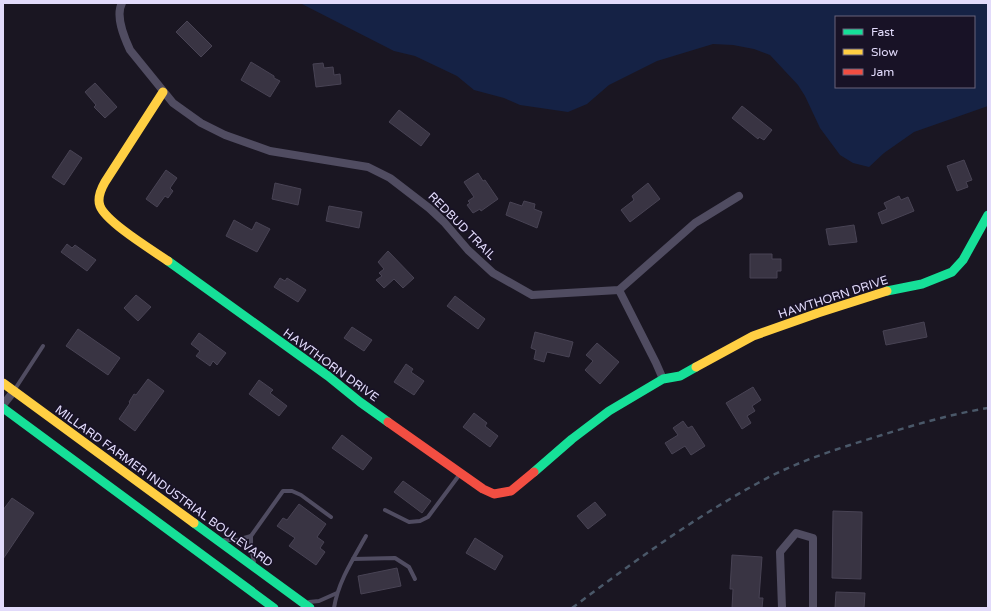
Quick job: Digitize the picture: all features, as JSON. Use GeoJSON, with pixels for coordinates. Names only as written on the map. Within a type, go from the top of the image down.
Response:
{"type":"FeatureCollection","features":[{"type":"Feature","properties":{"kind":"street","name":"REDBUD TRAIL"},"geometry":{"type":"LineString","coordinates":[[122,3],[120,18],[130,50],[173,103],[191,117],[225,135],[270,152],[368,167],[390,178],[444,222],[468,250],[493,273],[532,295],[619,290]]}},
{"type":"Feature","properties":{"kind":"street","name":"HAWTHORN DRIVE"},"geometry":{"type":"LineString","coordinates":[[163,92],[105,182],[99,195],[99,206],[126,232],[328,376],[360,402],[482,489],[494,494],[511,491],[572,439],[609,411],[663,379],[680,376],[753,336],[818,312],[887,291],[922,284],[952,272],[963,260],[988,215]]}},
{"type":"Feature","properties":{"kind":"street"},"geometry":{"type":"LineString","coordinates":[[663,379],[619,290],[695,223],[739,196]]}},
{"type":"Feature","properties":{"kind":"street","name":"MILLARD FARMER INDUSTRIAL BOULEVARD"},"geometry":{"type":"LineString","coordinates":[[3,382],[307,605]]}},
{"type":"Feature","properties":{"kind":"street"},"geometry":{"type":"LineString","coordinates":[[14,390],[3,407],[274,608]]}},
{"type":"Feature","properties":{"kind":"street"},"geometry":{"type":"LineString","coordinates":[[782,608],[780,552],[796,533],[813,538],[813,608]]}},
{"type":"Feature","properties":{"kind":"lane"},"geometry":{"type":"LineString","coordinates":[[14,390],[44,346]]}},
{"type":"Feature","properties":{"kind":"lane"},"geometry":{"type":"LineString","coordinates":[[385,510],[409,522],[420,522],[428,517],[460,473]]}},
{"type":"Feature","properties":{"kind":"lane"},"geometry":{"type":"LineString","coordinates":[[256,568],[251,548],[251,536],[283,491],[292,491],[301,495],[331,517]]}},
{"type":"Feature","properties":{"kind":"lane"},"geometry":{"type":"LineString","coordinates":[[218,541],[237,540],[251,536]]}},
{"type":"Feature","properties":{"kind":"lane"},"geometry":{"type":"LineString","coordinates":[[334,608],[337,593],[366,536]]}},
{"type":"Feature","properties":{"kind":"lane"},"geometry":{"type":"LineString","coordinates":[[353,559],[395,558],[409,567],[415,579]]}},
{"type":"Feature","properties":{"kind":"lane"},"geometry":{"type":"LineString","coordinates":[[307,605],[337,593]]}},
{"type":"Feature","properties":{"kind":"water"},"geometry":{"type":"Polygon","coordinates":[[[300,3],[988,3],[988,106],[914,132],[884,153],[869,167],[853,163],[840,155],[820,128],[805,96],[798,85],[770,55],[754,49],[733,45],[713,44],[657,61],[609,85],[587,104],[568,112],[520,105],[504,98],[474,90],[457,76],[415,56],[394,51],[300,3]]]}},
{"type":"Feature","properties":{"kind":"building"},"geometry":{"type":"Polygon","coordinates":[[[187,21],[212,46],[201,57],[176,32],[187,21]]]}},
{"type":"Feature","properties":{"kind":"building"},"geometry":{"type":"Polygon","coordinates":[[[251,62],[280,81],[270,97],[241,80],[251,62]]]}},
{"type":"Feature","properties":{"kind":"building"},"geometry":{"type":"Polygon","coordinates":[[[323,63],[324,68],[333,67],[334,75],[340,74],[341,84],[316,87],[313,64],[323,63]]]}},
{"type":"Feature","properties":{"kind":"building"},"geometry":{"type":"Polygon","coordinates":[[[95,83],[117,107],[105,118],[94,107],[96,105],[85,92],[95,83]]]}},
{"type":"Feature","properties":{"kind":"building"},"geometry":{"type":"Polygon","coordinates":[[[742,106],[772,130],[764,140],[759,137],[758,139],[732,118],[742,106]]]}},
{"type":"Feature","properties":{"kind":"building"},"geometry":{"type":"Polygon","coordinates":[[[399,110],[430,134],[421,146],[389,122],[399,110]]]}},
{"type":"Feature","properties":{"kind":"building"},"geometry":{"type":"Polygon","coordinates":[[[70,150],[82,158],[64,185],[52,177],[70,150]]]}},
{"type":"Feature","properties":{"kind":"building"},"geometry":{"type":"Polygon","coordinates":[[[964,160],[972,180],[966,182],[968,187],[957,191],[947,166],[964,160]]]}},
{"type":"Feature","properties":{"kind":"building"},"geometry":{"type":"Polygon","coordinates":[[[166,170],[177,178],[170,188],[173,191],[168,198],[165,196],[157,207],[146,199],[166,170]]]}},
{"type":"Feature","properties":{"kind":"building"},"geometry":{"type":"Polygon","coordinates":[[[478,173],[483,181],[485,180],[498,199],[481,211],[480,209],[473,213],[467,205],[470,203],[468,201],[474,197],[464,182],[478,173]]]}},
{"type":"Feature","properties":{"kind":"building"},"geometry":{"type":"Polygon","coordinates":[[[275,183],[301,189],[298,205],[272,199],[275,183]]]}},
{"type":"Feature","properties":{"kind":"building"},"geometry":{"type":"Polygon","coordinates":[[[648,183],[660,199],[630,222],[621,210],[634,200],[632,196],[648,183]]]}},
{"type":"Feature","properties":{"kind":"building"},"geometry":{"type":"Polygon","coordinates":[[[899,196],[901,200],[908,197],[914,211],[882,224],[878,213],[887,209],[884,203],[899,196]]]}},
{"type":"Feature","properties":{"kind":"building"},"geometry":{"type":"Polygon","coordinates":[[[524,201],[535,204],[534,209],[542,212],[537,228],[506,215],[510,202],[522,206],[524,201]]]}},
{"type":"Feature","properties":{"kind":"building"},"geometry":{"type":"Polygon","coordinates":[[[329,206],[362,212],[359,228],[326,221],[329,206]]]}},
{"type":"Feature","properties":{"kind":"building"},"geometry":{"type":"Polygon","coordinates":[[[234,220],[252,230],[256,222],[270,229],[257,252],[226,236],[234,220]]]}},
{"type":"Feature","properties":{"kind":"building"},"geometry":{"type":"Polygon","coordinates":[[[854,225],[857,242],[829,245],[826,229],[854,225]]]}},
{"type":"Feature","properties":{"kind":"building"},"geometry":{"type":"Polygon","coordinates":[[[67,244],[72,248],[75,245],[96,260],[87,271],[61,252],[67,244]]]}},
{"type":"Feature","properties":{"kind":"building"},"geometry":{"type":"Polygon","coordinates":[[[388,251],[414,278],[403,288],[394,279],[384,288],[376,280],[382,276],[379,273],[384,269],[378,262],[388,251]]]}},
{"type":"Feature","properties":{"kind":"building"},"geometry":{"type":"Polygon","coordinates":[[[750,254],[772,254],[772,259],[781,259],[781,271],[777,271],[777,278],[750,278],[750,254]]]}},
{"type":"Feature","properties":{"kind":"building"},"geometry":{"type":"Polygon","coordinates":[[[280,278],[285,281],[287,278],[306,290],[298,302],[274,287],[280,278]]]}},
{"type":"Feature","properties":{"kind":"building"},"geometry":{"type":"Polygon","coordinates":[[[136,295],[151,307],[138,321],[124,308],[136,295]]]}},
{"type":"Feature","properties":{"kind":"building"},"geometry":{"type":"Polygon","coordinates":[[[455,296],[485,319],[478,329],[447,306],[455,296]]]}},
{"type":"Feature","properties":{"kind":"building"},"geometry":{"type":"Polygon","coordinates":[[[924,322],[927,337],[886,345],[883,331],[924,322]]]}},
{"type":"Feature","properties":{"kind":"building"},"geometry":{"type":"Polygon","coordinates":[[[352,327],[372,340],[364,351],[344,338],[352,327]]]}},
{"type":"Feature","properties":{"kind":"building"},"geometry":{"type":"Polygon","coordinates":[[[78,329],[120,358],[108,375],[66,346],[78,329]]]}},
{"type":"Feature","properties":{"kind":"building"},"geometry":{"type":"Polygon","coordinates":[[[535,332],[573,342],[569,357],[547,352],[544,362],[534,359],[536,350],[531,348],[535,332]]]}},
{"type":"Feature","properties":{"kind":"building"},"geometry":{"type":"Polygon","coordinates":[[[199,333],[226,353],[217,365],[213,361],[210,366],[196,356],[200,351],[191,344],[199,333]]]}},
{"type":"Feature","properties":{"kind":"building"},"geometry":{"type":"Polygon","coordinates":[[[597,343],[619,362],[600,384],[585,370],[593,361],[586,355],[597,343]]]}},
{"type":"Feature","properties":{"kind":"building"},"geometry":{"type":"Polygon","coordinates":[[[406,364],[413,369],[411,372],[424,381],[414,395],[394,382],[406,364]]]}},
{"type":"Feature","properties":{"kind":"building"},"geometry":{"type":"Polygon","coordinates":[[[148,379],[164,391],[135,431],[119,419],[130,403],[129,402],[134,394],[136,395],[148,379]]]}},
{"type":"Feature","properties":{"kind":"building"},"geometry":{"type":"Polygon","coordinates":[[[259,380],[273,390],[270,393],[287,406],[279,416],[249,394],[259,380]]]}},
{"type":"Feature","properties":{"kind":"building"},"geometry":{"type":"Polygon","coordinates":[[[753,387],[761,400],[752,406],[755,411],[747,416],[751,423],[742,429],[726,403],[753,387]]]}},
{"type":"Feature","properties":{"kind":"building"},"geometry":{"type":"Polygon","coordinates":[[[474,413],[487,423],[485,426],[498,436],[490,447],[463,427],[474,413]]]}},
{"type":"Feature","properties":{"kind":"building"},"geometry":{"type":"Polygon","coordinates":[[[683,421],[688,428],[692,426],[705,446],[691,455],[685,446],[672,454],[665,443],[678,435],[673,428],[683,421]]]}},
{"type":"Feature","properties":{"kind":"building"},"geometry":{"type":"Polygon","coordinates":[[[342,435],[372,458],[363,470],[332,448],[342,435]]]}},
{"type":"Feature","properties":{"kind":"building"},"geometry":{"type":"Polygon","coordinates":[[[403,481],[431,501],[422,513],[394,492],[403,481]]]}},
{"type":"Feature","properties":{"kind":"building"},"geometry":{"type":"Polygon","coordinates":[[[12,498],[34,513],[3,559],[3,510],[12,498]]]}},
{"type":"Feature","properties":{"kind":"building"},"geometry":{"type":"Polygon","coordinates":[[[595,502],[606,515],[588,529],[577,516],[595,502]]]}},
{"type":"Feature","properties":{"kind":"building"},"geometry":{"type":"Polygon","coordinates":[[[299,504],[326,524],[317,537],[324,542],[320,548],[325,552],[316,565],[289,546],[295,538],[277,526],[283,518],[287,520],[299,504]]]}},
{"type":"Feature","properties":{"kind":"building"},"geometry":{"type":"Polygon","coordinates":[[[833,511],[862,512],[861,579],[832,578],[833,511]]]}},
{"type":"Feature","properties":{"kind":"building"},"geometry":{"type":"Polygon","coordinates":[[[475,538],[503,556],[495,570],[466,553],[475,538]]]}},
{"type":"Feature","properties":{"kind":"building"},"geometry":{"type":"Polygon","coordinates":[[[732,555],[762,557],[759,598],[763,598],[762,608],[732,608],[733,589],[730,589],[732,555]]]}},
{"type":"Feature","properties":{"kind":"building"},"geometry":{"type":"Polygon","coordinates":[[[397,568],[401,586],[361,594],[358,576],[397,568]]]}},
{"type":"Feature","properties":{"kind":"building"},"geometry":{"type":"Polygon","coordinates":[[[836,592],[865,593],[864,608],[835,608],[836,592]]]}},
{"type":"Feature","properties":{"kind":"railway"},"geometry":{"type":"LineString","coordinates":[[572,608],[640,558],[710,511],[773,475],[819,456],[866,440],[961,413],[988,408]]}},
{"type":"Feature","properties":{"kind":"traffic: fast"},"geometry":{"type":"LineString","coordinates":[[887,291],[922,284],[952,272],[963,260],[988,215]]}},
{"type":"Feature","properties":{"kind":"traffic: fast"},"geometry":{"type":"LineString","coordinates":[[168,261],[328,376],[388,422]]}},
{"type":"Feature","properties":{"kind":"traffic: fast"},"geometry":{"type":"LineString","coordinates":[[534,472],[572,439],[609,411],[663,379],[680,376],[696,367]]}},
{"type":"Feature","properties":{"kind":"traffic: fast"},"geometry":{"type":"LineString","coordinates":[[3,408],[274,608]]}},
{"type":"Feature","properties":{"kind":"traffic: fast"},"geometry":{"type":"LineString","coordinates":[[194,523],[310,608]]}},
{"type":"Feature","properties":{"kind":"traffic: slow"},"geometry":{"type":"LineString","coordinates":[[163,92],[105,182],[99,200],[100,206],[104,213],[120,228],[168,261]]}},
{"type":"Feature","properties":{"kind":"traffic: slow"},"geometry":{"type":"LineString","coordinates":[[696,367],[753,336],[887,291]]}},
{"type":"Feature","properties":{"kind":"traffic: slow"},"geometry":{"type":"LineString","coordinates":[[3,383],[194,523]]}},
{"type":"Feature","properties":{"kind":"traffic: jam"},"geometry":{"type":"LineString","coordinates":[[388,422],[483,489],[494,494],[511,491],[534,472]]}}]}
